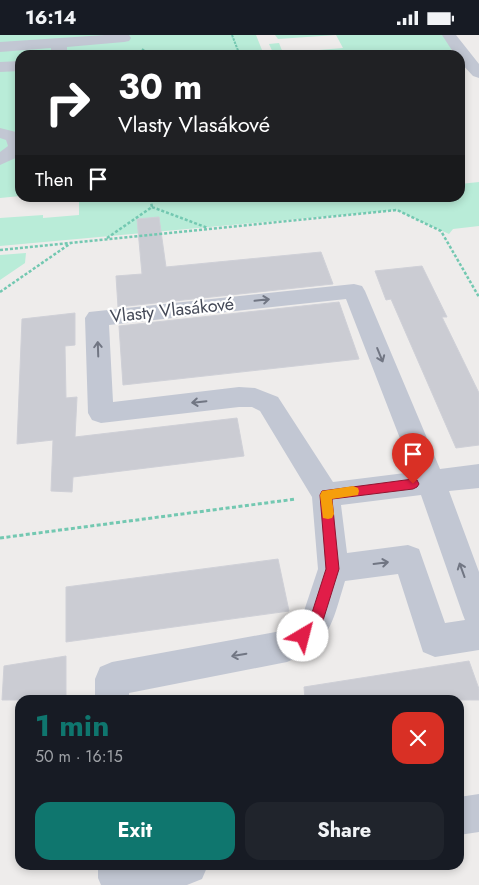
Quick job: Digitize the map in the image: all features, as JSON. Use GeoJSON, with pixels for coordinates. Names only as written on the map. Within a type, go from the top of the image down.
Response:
{"type":"FeatureCollection","features":[{"type":"Feature","properties":{"kind":"street"},"geometry":{"type":"LineString","coordinates":[[449,35],[458,50]]}},
{"type":"Feature","properties":{"kind":"street"},"geometry":{"type":"LineString","coordinates":[[0,47],[59,49],[124,38]]}},
{"type":"Feature","properties":{"kind":"street"},"geometry":{"type":"LineString","coordinates":[[465,59],[479,73]]}},
{"type":"Feature","properties":{"kind":"street"},"geometry":{"type":"LineString","coordinates":[[0,67],[15,66]]}},
{"type":"Feature","properties":{"kind":"street"},"geometry":{"type":"LineString","coordinates":[[0,133],[11,135],[15,140]]}},
{"type":"Feature","properties":{"kind":"street"},"geometry":{"type":"LineString","coordinates":[[0,159],[15,150]]}},
{"type":"Feature","properties":{"kind":"street","name":"Vlasty Vlasákové"},"geometry":{"type":"LineString","coordinates":[[112,695],[112,679],[287,646],[303,636],[316,623],[333,569],[326,495],[269,404],[262,400],[247,397],[101,413],[97,318],[354,291],[431,482],[479,615]]}},
{"type":"Feature","properties":{"kind":"street"},"geometry":{"type":"LineString","coordinates":[[326,495],[479,476]]}},
{"type":"Feature","properties":{"kind":"street"},"geometry":{"type":"LineString","coordinates":[[333,569],[408,559],[435,641],[479,634]]}},
{"type":"Feature","properties":{"kind":"street"},"geometry":{"type":"LineString","coordinates":[[464,815],[479,813]]}},
{"type":"Feature","properties":{"kind":"street"},"geometry":{"type":"LineString","coordinates":[[118,870],[118,878],[161,870]]}},
{"type":"Feature","properties":{"kind":"path"},"geometry":{"type":"LineString","coordinates":[[232,35],[238,50]]}},
{"type":"Feature","properties":{"kind":"path"},"geometry":{"type":"LineString","coordinates":[[151,202],[152,207]]}},
{"type":"Feature","properties":{"kind":"path"},"geometry":{"type":"LineString","coordinates":[[152,207],[210,229]]}},
{"type":"Feature","properties":{"kind":"path"},"geometry":{"type":"LineString","coordinates":[[105,239],[152,207]]}},
{"type":"Feature","properties":{"kind":"path"},"geometry":{"type":"LineString","coordinates":[[0,250],[398,210],[440,231],[479,297]]}},
{"type":"Feature","properties":{"kind":"path"},"geometry":{"type":"LineString","coordinates":[[0,293],[72,243]]}},
{"type":"Feature","properties":{"kind":"path"},"geometry":{"type":"LineString","coordinates":[[0,538],[326,495]]}},
{"type":"Feature","properties":{"kind":"green space"},"geometry":{"type":"Polygon","coordinates":[[[0,35],[256,35],[262,50],[15,50],[15,196],[0,198],[0,35]]]}},
{"type":"Feature","properties":{"kind":"green space"},"geometry":{"type":"Polygon","coordinates":[[[275,35],[336,35],[278,39],[275,35]]]}},
{"type":"Feature","properties":{"kind":"green space"},"geometry":{"type":"Polygon","coordinates":[[[336,35],[443,35],[452,47],[451,50],[319,50],[343,48],[336,35]]]}},
{"type":"Feature","properties":{"kind":"green space"},"geometry":{"type":"Polygon","coordinates":[[[279,43],[282,50],[272,50],[269,44],[279,43]]]}},
{"type":"Feature","properties":{"kind":"green space"},"geometry":{"type":"Polygon","coordinates":[[[479,182],[479,226],[453,229],[449,234],[396,210],[0,246],[0,218],[43,215],[43,218],[79,215],[79,202],[465,202],[465,183],[479,182]]]}},
{"type":"Feature","properties":{"kind":"green space"},"geometry":{"type":"Polygon","coordinates":[[[26,253],[25,263],[0,280],[0,255],[26,253]]]}},
{"type":"Feature","properties":{"kind":"building"},"geometry":{"type":"Polygon","coordinates":[[[159,217],[166,267],[321,252],[333,284],[118,307],[116,276],[142,274],[137,219],[159,217]]]}},
{"type":"Feature","properties":{"kind":"building"},"geometry":{"type":"Polygon","coordinates":[[[422,266],[447,317],[442,317],[479,393],[479,445],[456,448],[391,299],[386,300],[375,271],[422,266]]]}},
{"type":"Feature","properties":{"kind":"building"},"geometry":{"type":"Polygon","coordinates":[[[339,302],[359,359],[123,385],[119,326],[339,302]]]}},
{"type":"Feature","properties":{"kind":"building"},"geometry":{"type":"Polygon","coordinates":[[[75,313],[75,345],[65,346],[66,398],[77,397],[75,437],[237,418],[244,456],[73,477],[72,492],[51,491],[53,440],[17,444],[22,319],[75,313]]]}},
{"type":"Feature","properties":{"kind":"building"},"geometry":{"type":"Polygon","coordinates":[[[278,559],[289,611],[66,642],[66,587],[278,559]]]}},
{"type":"Feature","properties":{"kind":"building"},"geometry":{"type":"Polygon","coordinates":[[[66,656],[66,695],[15,695],[15,700],[2,700],[4,666],[66,656]]]}},
{"type":"Feature","properties":{"kind":"building"},"geometry":{"type":"Polygon","coordinates":[[[469,661],[479,689],[479,700],[464,700],[464,695],[305,695],[304,687],[469,661]]]}},
{"type":"Feature","properties":{"kind":"slow traffic"},"geometry":{"type":"LineString","coordinates":[[328,514],[326,495],[353,491]]}},
{"type":"Feature","properties":{"kind":"route"},"geometry":{"type":"LineString","coordinates":[[303,636],[316,623],[333,569],[326,495],[413,484]]}}]}
